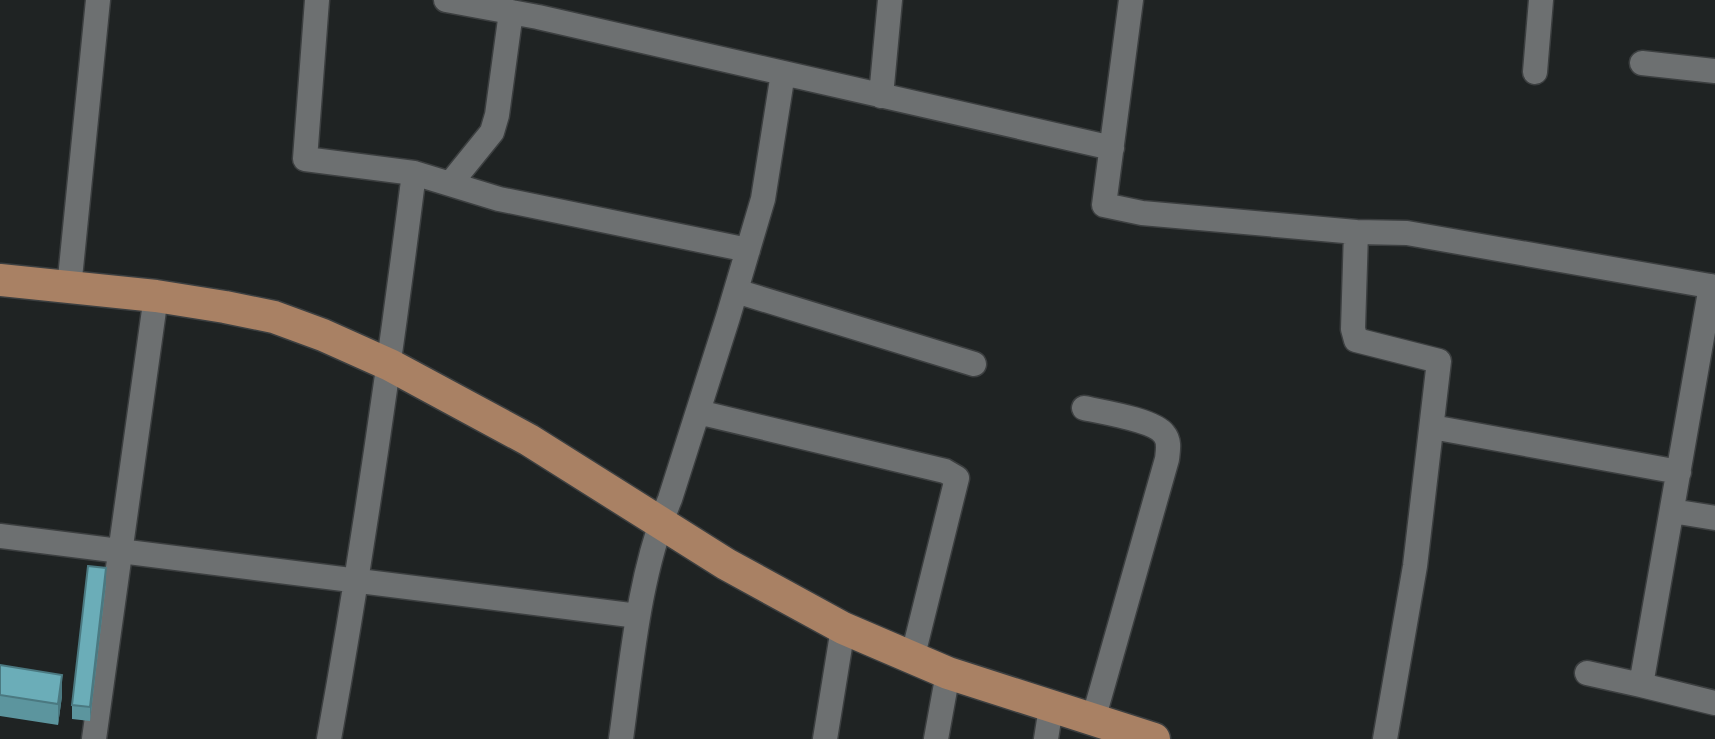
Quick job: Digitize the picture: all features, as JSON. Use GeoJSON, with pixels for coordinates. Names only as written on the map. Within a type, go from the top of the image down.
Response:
{"type":"FeatureCollection","features":[{"type":"Feature","properties":{"kind":"main road"},"geometry":{"type":"LineString","coordinates":[[0,280],[156,296],[274,317],[323,335],[390,365],[529,440],[726,564],[843,628],[948,673],[1154,739]]}},
{"type":"Feature","properties":{"kind":"street"},"geometry":{"type":"LineString","coordinates":[[69,288],[98,0]]}},
{"type":"Feature","properties":{"kind":"street"},"geometry":{"type":"LineString","coordinates":[[317,0],[305,159],[414,173],[538,208],[748,250]]}},
{"type":"Feature","properties":{"kind":"street"},"geometry":{"type":"LineString","coordinates":[[446,0],[1112,148]]}},
{"type":"Feature","properties":{"kind":"street"},"geometry":{"type":"LineString","coordinates":[[881,96],[890,0]]}},
{"type":"Feature","properties":{"kind":"street"},"geometry":{"type":"LineString","coordinates":[[1131,0],[1103,200],[1107,207],[1142,213],[1356,232],[1407,233],[1713,287],[1641,685]]}},
{"type":"Feature","properties":{"kind":"street"},"geometry":{"type":"LineString","coordinates":[[1535,72],[1541,0]]}},
{"type":"Feature","properties":{"kind":"street"},"geometry":{"type":"LineString","coordinates":[[450,184],[492,132],[511,12]]}},
{"type":"Feature","properties":{"kind":"street"},"geometry":{"type":"LineString","coordinates":[[1642,63],[1715,71]]}},
{"type":"Feature","properties":{"kind":"street"},"geometry":{"type":"LineString","coordinates":[[621,739],[638,616],[660,523],[698,412],[763,199],[783,73]]}},
{"type":"Feature","properties":{"kind":"street"},"geometry":{"type":"LineString","coordinates":[[329,739],[358,581],[414,173]]}},
{"type":"Feature","properties":{"kind":"street"},"geometry":{"type":"LineString","coordinates":[[1356,232],[1353,329],[1356,340],[1439,361],[1415,566],[1385,739]]}},
{"type":"Feature","properties":{"kind":"street"},"geometry":{"type":"LineString","coordinates":[[736,291],[974,364]]}},
{"type":"Feature","properties":{"kind":"street"},"geometry":{"type":"LineString","coordinates":[[94,739],[156,296]]}},
{"type":"Feature","properties":{"kind":"street"},"geometry":{"type":"LineString","coordinates":[[1084,408],[1152,425],[1163,431],[1169,442],[1163,474],[1093,720]]}},
{"type":"Feature","properties":{"kind":"street"},"geometry":{"type":"LineString","coordinates":[[698,412],[945,471],[957,478],[912,659]]}},
{"type":"Feature","properties":{"kind":"street"},"geometry":{"type":"LineString","coordinates":[[1432,427],[1679,472]]}},
{"type":"Feature","properties":{"kind":"street"},"geometry":{"type":"LineString","coordinates":[[1672,511],[1715,518]]}},
{"type":"Feature","properties":{"kind":"street"},"geometry":{"type":"LineString","coordinates":[[0,536],[638,616]]}},
{"type":"Feature","properties":{"kind":"street"},"geometry":{"type":"LineString","coordinates":[[825,739],[843,628]]}},
{"type":"Feature","properties":{"kind":"street"},"geometry":{"type":"LineString","coordinates":[[936,739],[948,673]]}},
{"type":"Feature","properties":{"kind":"street"},"geometry":{"type":"LineString","coordinates":[[1587,673],[1715,703]]}},
{"type":"Feature","properties":{"kind":"street"},"geometry":{"type":"LineString","coordinates":[[1046,739],[1051,707]]}},
{"type":"Feature","properties":{"kind":"building"},"geometry":{"type":"Polygon","coordinates":[[[88,566],[106,568],[90,707],[72,705],[88,566]]]}},
{"type":"Feature","properties":{"kind":"building"},"geometry":{"type":"Polygon","coordinates":[[[0,665],[62,675],[58,704],[0,695],[0,665]]]}}]}
